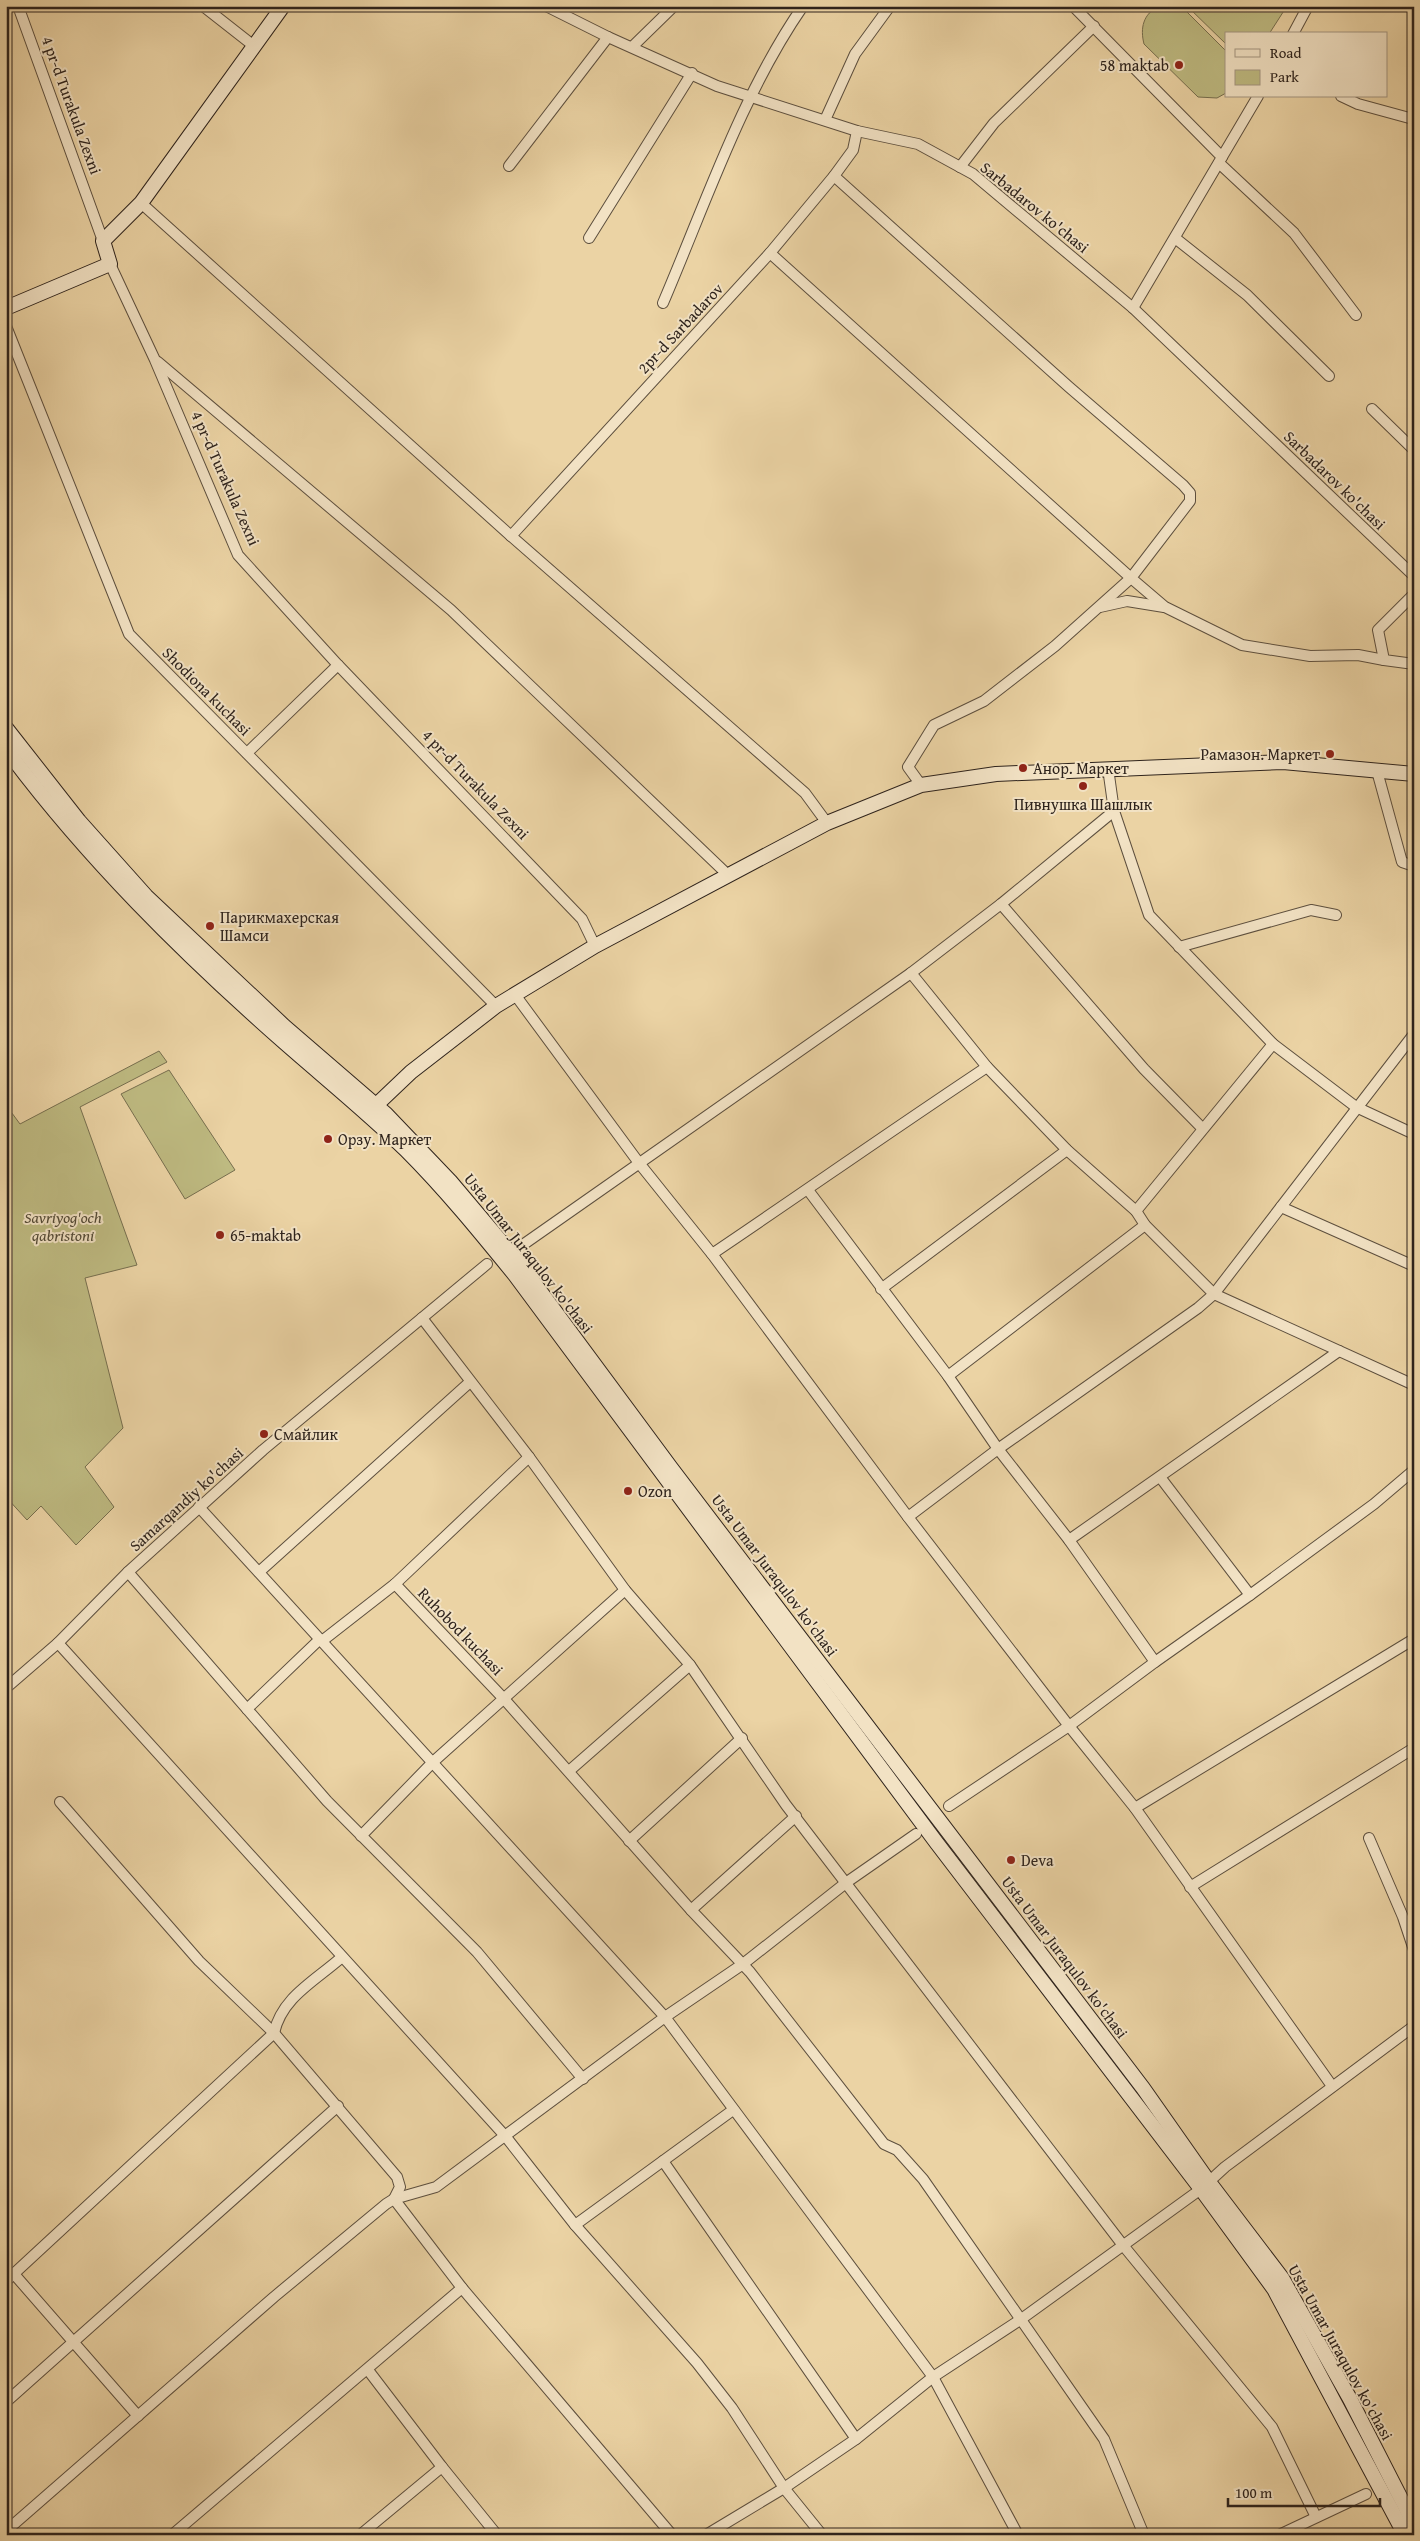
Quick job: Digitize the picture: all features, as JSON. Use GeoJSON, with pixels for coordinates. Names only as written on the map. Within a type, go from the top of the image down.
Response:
{"type":"FeatureCollection","features":[{"type":"Feature","properties":{"kind":"main road"},"geometry":{"type":"LineString","coordinates":[[103,241],[141,203],[283,6]]}},
{"type":"Feature","properties":{"kind":"main road","name":"4 pr-d Turakula Zexni"},"geometry":{"type":"LineString","coordinates":[[103,241],[110,264]]}},
{"type":"Feature","properties":{"kind":"main road"},"geometry":{"type":"LineString","coordinates":[[6,308],[110,264]]}},
{"type":"Feature","properties":{"kind":"main road","name":"Usta Umar Juraqulov ko'chasi"},"geometry":{"type":"LineString","coordinates":[[6,728],[79,821],[146,896],[372,1109],[450,1195],[515,1275],[936,1842],[1205,2185],[1282,2278],[1350,2399],[1414,2524]]}},
{"type":"Feature","properties":{"kind":"main road","name":"Usta Umar Juraqulov ko'chasi"},"geometry":{"type":"LineString","coordinates":[[6,749],[86,849],[137,905],[283,1041],[372,1109]]}},
{"type":"Feature","properties":{"kind":"main road"},"geometry":{"type":"LineString","coordinates":[[372,1109],[411,1072],[496,1006],[516,996],[596,946],[827,824],[921,785],[996,774],[1283,762],[1414,774]]}},
{"type":"Feature","properties":{"kind":"main road","name":"Usta Umar Juraqulov ko'chasi"},"geometry":{"type":"LineString","coordinates":[[1205,2185],[1274,2289],[1404,2535]]}},
{"type":"Feature","properties":{"kind":"street","name":"4 pr-d Turakula Zexni"},"geometry":{"type":"LineString","coordinates":[[18,6],[103,241]]}},
{"type":"Feature","properties":{"kind":"street"},"geometry":{"type":"LineString","coordinates":[[203,6],[254,46]]}},
{"type":"Feature","properties":{"kind":"street","name":"Sarbadarov ko'chasi"},"geometry":{"type":"LineString","coordinates":[[546,6],[608,37],[692,73],[717,86],[857,131],[918,144],[973,174],[1133,308],[1414,576]]}},
{"type":"Feature","properties":{"kind":"street"},"geometry":{"type":"LineString","coordinates":[[632,47],[674,6]]}},
{"type":"Feature","properties":{"kind":"street"},"geometry":{"type":"LineString","coordinates":[[663,303],[750,97],[782,37],[803,6]]}},
{"type":"Feature","properties":{"kind":"street"},"geometry":{"type":"LineString","coordinates":[[825,120],[855,54],[890,6]]}},
{"type":"Feature","properties":{"kind":"street"},"geometry":{"type":"LineString","coordinates":[[1073,6],[1221,160],[1294,232],[1356,315]]}},
{"type":"Feature","properties":{"kind":"street"},"geometry":{"type":"LineString","coordinates":[[1294,32],[1308,6]]}},
{"type":"Feature","properties":{"kind":"street"},"geometry":{"type":"LineString","coordinates":[[960,167],[994,123],[1094,26]]}},
{"type":"Feature","properties":{"kind":"street"},"geometry":{"type":"LineString","coordinates":[[509,166],[608,37]]}},
{"type":"Feature","properties":{"kind":"street"},"geometry":{"type":"LineString","coordinates":[[589,238],[692,73]]}},
{"type":"Feature","properties":{"kind":"street"},"geometry":{"type":"LineString","coordinates":[[1133,308],[1257,98]]}},
{"type":"Feature","properties":{"kind":"street"},"geometry":{"type":"LineString","coordinates":[[1344,98],[1358,104],[1414,119]]}},
{"type":"Feature","properties":{"kind":"street","name":"2pr-d Sarbadarov"},"geometry":{"type":"LineString","coordinates":[[511,536],[770,253],[834,176],[853,150],[857,131]]}},
{"type":"Feature","properties":{"kind":"street"},"geometry":{"type":"LineString","coordinates":[[834,176],[1190,493],[1190,502],[1131,578],[1055,646],[984,702],[934,725],[908,767],[921,785]]}},
{"type":"Feature","properties":{"kind":"street"},"geometry":{"type":"LineString","coordinates":[[141,203],[511,536],[805,793],[827,824]]}},
{"type":"Feature","properties":{"kind":"street"},"geometry":{"type":"LineString","coordinates":[[1174,238],[1247,295],[1329,376]]}},
{"type":"Feature","properties":{"kind":"street"},"geometry":{"type":"LineString","coordinates":[[770,253],[1165,607],[1242,646],[1310,656],[1358,655],[1414,664]]}},
{"type":"Feature","properties":{"kind":"street","name":"4 pr-d Turakula Zexni"},"geometry":{"type":"LineString","coordinates":[[110,264],[155,360],[238,555],[338,665],[582,919],[596,946]]}},
{"type":"Feature","properties":{"kind":"street","name":"Shodiona kuchasi"},"geometry":{"type":"LineString","coordinates":[[6,326],[129,634],[496,1006]]}},
{"type":"Feature","properties":{"kind":"street"},"geometry":{"type":"LineString","coordinates":[[155,360],[450,610],[728,875]]}},
{"type":"Feature","properties":{"kind":"street"},"geometry":{"type":"LineString","coordinates":[[1372,408],[1414,450]]}},
{"type":"Feature","properties":{"kind":"street"},"geometry":{"type":"LineString","coordinates":[[1384,660],[1378,630],[1414,594]]}},
{"type":"Feature","properties":{"kind":"street"},"geometry":{"type":"LineString","coordinates":[[1098,607],[1127,601],[1165,607]]}},
{"type":"Feature","properties":{"kind":"street"},"geometry":{"type":"LineString","coordinates":[[247,753],[338,665]]}},
{"type":"Feature","properties":{"kind":"street"},"geometry":{"type":"LineString","coordinates":[[1108,768],[1114,811],[1149,915],[1273,1044],[1356,1107],[1414,1134]]}},
{"type":"Feature","properties":{"kind":"street"},"geometry":{"type":"LineString","coordinates":[[1377,771],[1402,862],[1414,866]]}},
{"type":"Feature","properties":{"kind":"street"},"geometry":{"type":"LineString","coordinates":[[524,1244],[911,973],[1001,904],[1114,811]]}},
{"type":"Feature","properties":{"kind":"street"},"geometry":{"type":"LineString","coordinates":[[1001,904],[1144,1070],[1202,1128]]}},
{"type":"Feature","properties":{"kind":"street"},"geometry":{"type":"LineString","coordinates":[[1179,947],[1311,910],[1336,915]]}},
{"type":"Feature","properties":{"kind":"street"},"geometry":{"type":"LineString","coordinates":[[911,973],[987,1067],[1067,1150],[1136,1211],[1146,1225],[1214,1294],[1414,1385]]}},
{"type":"Feature","properties":{"kind":"street"},"geometry":{"type":"LineString","coordinates":[[516,996],[639,1163],[712,1254],[908,1517],[1069,1726],[1135,1808],[1332,2086]]}},
{"type":"Feature","properties":{"kind":"street"},"geometry":{"type":"LineString","coordinates":[[908,1517],[998,1449],[1198,1308],[1214,1294],[1414,1034]]}},
{"type":"Feature","properties":{"kind":"street"},"geometry":{"type":"LineString","coordinates":[[1136,1211],[1202,1128],[1273,1044]]}},
{"type":"Feature","properties":{"kind":"street"},"geometry":{"type":"LineString","coordinates":[[712,1254],[987,1067]]}},
{"type":"Feature","properties":{"kind":"street"},"geometry":{"type":"LineString","coordinates":[[881,1289],[1067,1150]]}},
{"type":"Feature","properties":{"kind":"street"},"geometry":{"type":"LineString","coordinates":[[808,1190],[948,1376],[998,1449],[1069,1540],[1154,1662]]}},
{"type":"Feature","properties":{"kind":"street"},"geometry":{"type":"LineString","coordinates":[[1282,1207],[1414,1266]]}},
{"type":"Feature","properties":{"kind":"street"},"geometry":{"type":"LineString","coordinates":[[948,1376],[1146,1225]]}},
{"type":"Feature","properties":{"kind":"street","name":"Samarqandiy ko'chasi"},"geometry":{"type":"LineString","coordinates":[[6,1688],[58,1643],[128,1572],[263,1450],[487,1264]]}},
{"type":"Feature","properties":{"kind":"street"},"geometry":{"type":"LineString","coordinates":[[422,1318],[529,1457],[625,1590],[690,1665],[796,1816],[1122,2244],[1272,2427],[1316,2517]]}},
{"type":"Feature","properties":{"kind":"street"},"geometry":{"type":"LineString","coordinates":[[1069,1540],[1339,1351]]}},
{"type":"Feature","properties":{"kind":"street"},"geometry":{"type":"LineString","coordinates":[[259,1572],[470,1382]]}},
{"type":"Feature","properties":{"kind":"street"},"geometry":{"type":"LineString","coordinates":[[247,1709],[321,1640],[394,1584],[529,1457]]}},
{"type":"Feature","properties":{"kind":"street"},"geometry":{"type":"LineString","coordinates":[[949,1806],[1069,1726],[1154,1662],[1250,1595],[1374,1504],[1414,1470]]}},
{"type":"Feature","properties":{"kind":"street"},"geometry":{"type":"LineString","coordinates":[[1160,1477],[1250,1595]]}},
{"type":"Feature","properties":{"kind":"street"},"geometry":{"type":"LineString","coordinates":[[199,1507],[665,2017],[933,2377],[1018,2535]]}},
{"type":"Feature","properties":{"kind":"street"},"geometry":{"type":"LineString","coordinates":[[128,1572],[327,1801],[477,1952],[583,2079]]}},
{"type":"Feature","properties":{"kind":"street","name":"Ruhobod kuchasi"},"geometry":{"type":"LineString","coordinates":[[394,1584],[505,1700],[629,1841],[742,1964],[884,2144],[897,2150],[923,2179],[1104,2438],[1144,2535]]}},
{"type":"Feature","properties":{"kind":"street"},"geometry":{"type":"LineString","coordinates":[[361,1836],[433,1762],[505,1700],[625,1590]]}},
{"type":"Feature","properties":{"kind":"street"},"geometry":{"type":"LineString","coordinates":[[1135,1808],[1414,1639]]}},
{"type":"Feature","properties":{"kind":"street"},"geometry":{"type":"LineString","coordinates":[[58,1643],[506,2137],[575,2225],[697,2363],[732,2408],[784,2488],[822,2535]]}},
{"type":"Feature","properties":{"kind":"street"},"geometry":{"type":"LineString","coordinates":[[569,1771],[690,1665]]}},
{"type":"Feature","properties":{"kind":"street"},"geometry":{"type":"LineString","coordinates":[[629,1841],[742,1738]]}},
{"type":"Feature","properties":{"kind":"street"},"geometry":{"type":"LineString","coordinates":[[1190,1887],[1414,1748]]}},
{"type":"Feature","properties":{"kind":"street"},"geometry":{"type":"LineString","coordinates":[[60,1802],[199,1961],[274,2033],[338,2106],[397,2177],[400,2187],[394,2199]]}},
{"type":"Feature","properties":{"kind":"street"},"geometry":{"type":"LineString","coordinates":[[691,1910],[796,1816]]}},
{"type":"Feature","properties":{"kind":"street"},"geometry":{"type":"LineString","coordinates":[[6,2531],[274,2297],[394,2199],[436,2187],[506,2137],[665,2017],[742,1964],[847,1882],[916,1834]]}},
{"type":"Feature","properties":{"kind":"street"},"geometry":{"type":"LineString","coordinates":[[1369,1838],[1403,1918],[1414,1950]]}},
{"type":"Feature","properties":{"kind":"street"},"geometry":{"type":"LineString","coordinates":[[138,2416],[73,2343],[10,2278],[274,2033],[278,2017],[290,2000],[342,1957]]}},
{"type":"Feature","properties":{"kind":"street"},"geometry":{"type":"LineString","coordinates":[[706,2535],[784,2488],[856,2439],[933,2377],[1020,2320],[1205,2185],[1218,2172],[1414,2026]]}},
{"type":"Feature","properties":{"kind":"street"},"geometry":{"type":"LineString","coordinates":[[6,2402],[338,2106]]}},
{"type":"Feature","properties":{"kind":"street"},"geometry":{"type":"LineString","coordinates":[[575,2225],[734,2110]]}},
{"type":"Feature","properties":{"kind":"street"},"geometry":{"type":"LineString","coordinates":[[663,2161],[856,2439]]}},
{"type":"Feature","properties":{"kind":"street"},"geometry":{"type":"LineString","coordinates":[[394,2199],[462,2288],[672,2535]]}},
{"type":"Feature","properties":{"kind":"street"},"geometry":{"type":"LineString","coordinates":[[172,2535],[462,2288]]}},
{"type":"Feature","properties":{"kind":"street"},"geometry":{"type":"LineString","coordinates":[[368,2370],[497,2535]]}},
{"type":"Feature","properties":{"kind":"street"},"geometry":{"type":"LineString","coordinates":[[360,2535],[442,2467]]}},
{"type":"Feature","properties":{"kind":"street"},"geometry":{"type":"LineString","coordinates":[[1279,2535],[1366,2494]]}},
{"type":"Feature","properties":{"kind":"green space"},"geometry":{"type":"Polygon","coordinates":[[[1159,6],[1181,6],[1225,50],[1225,94],[1217,98],[1198,97],[1144,44],[1142,32],[1144,22],[1149,13],[1159,6]]]}},
{"type":"Feature","properties":{"kind":"green space"},"geometry":{"type":"Polygon","coordinates":[[[1187,6],[1287,6],[1270,32],[1225,32],[1225,43],[1187,6]]]}},
{"type":"Feature","properties":{"kind":"green space","name":"Savriyog'och qabristoni"},"geometry":{"type":"Polygon","coordinates":[[[159,1051],[167,1062],[80,1107],[137,1265],[85,1278],[123,1428],[85,1467],[114,1507],[76,1545],[41,1506],[27,1520],[6,1497],[6,1105],[20,1124],[159,1051]]]}},
{"type":"Feature","properties":{"kind":"green space"},"geometry":{"type":"Polygon","coordinates":[[[169,1070],[235,1170],[185,1199],[121,1094],[169,1070]]]}},
{"type":"Feature","properties":{"kind":"place","name":"58 maktab"},"geometry":{"type":"Point","coordinates":[1179,65]}},
{"type":"Feature","properties":{"kind":"place","name":"Рамазон. Маркет"},"geometry":{"type":"Point","coordinates":[1330,754]}},
{"type":"Feature","properties":{"kind":"place","name":"Анор. Маркет"},"geometry":{"type":"Point","coordinates":[1023,768]}},
{"type":"Feature","properties":{"kind":"place","name":"Пивнушка Шашлык"},"geometry":{"type":"Point","coordinates":[1083,786]}},
{"type":"Feature","properties":{"kind":"place","name":"Парикмахерская Шамси"},"geometry":{"type":"Point","coordinates":[210,926]}},
{"type":"Feature","properties":{"kind":"place","name":"Орзу. Маркет"},"geometry":{"type":"Point","coordinates":[328,1139]}},
{"type":"Feature","properties":{"kind":"place","name":"65-maktab"},"geometry":{"type":"Point","coordinates":[220,1235]}},
{"type":"Feature","properties":{"kind":"place","name":"Смайлик"},"geometry":{"type":"Point","coordinates":[264,1434]}},
{"type":"Feature","properties":{"kind":"place","name":"Ozon"},"geometry":{"type":"Point","coordinates":[628,1491]}},
{"type":"Feature","properties":{"kind":"place","name":"Deva"},"geometry":{"type":"Point","coordinates":[1011,1860]}}]}
